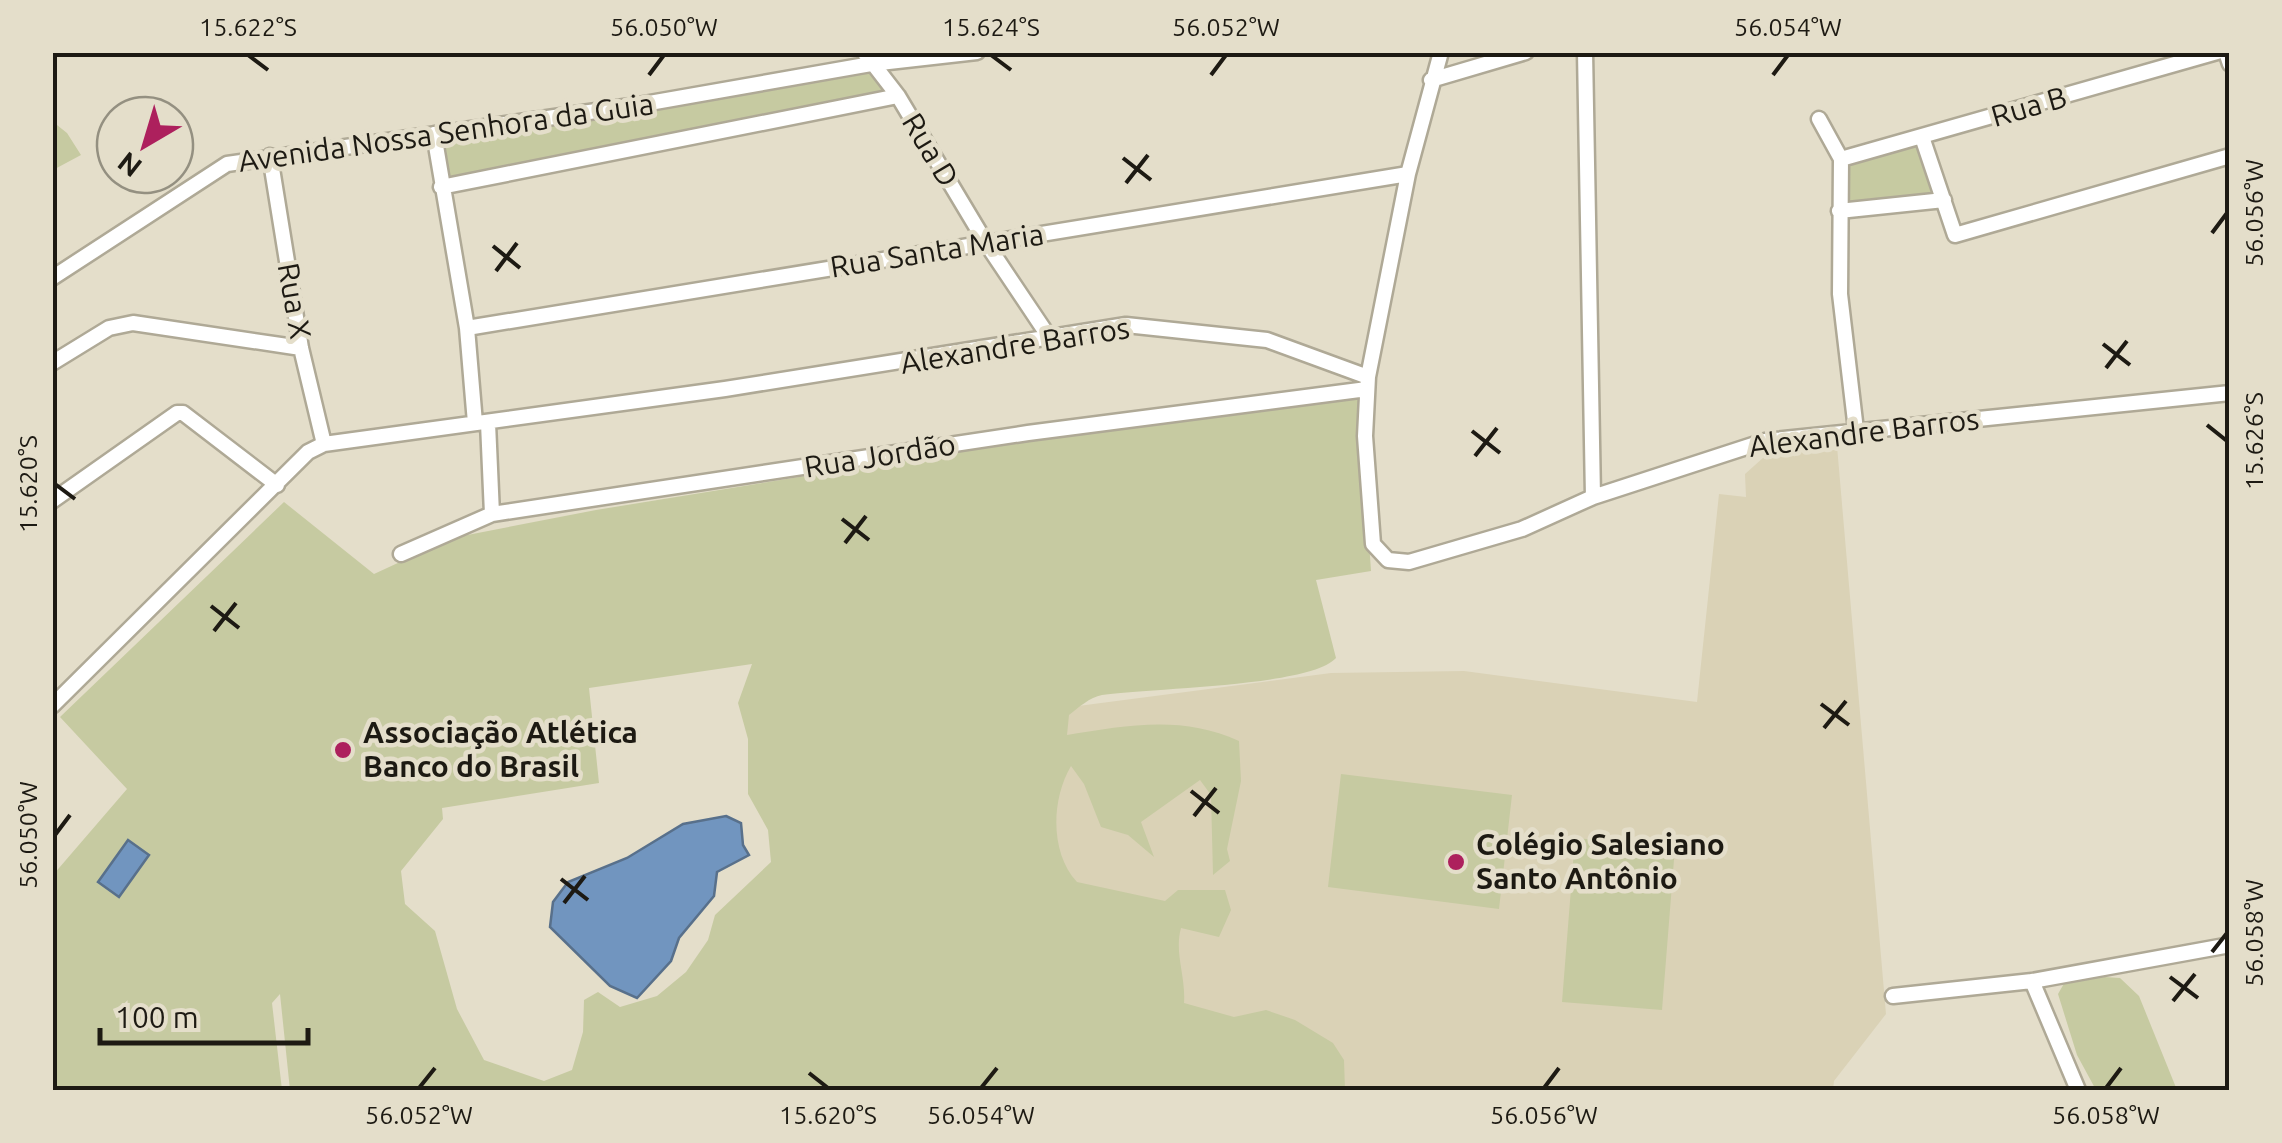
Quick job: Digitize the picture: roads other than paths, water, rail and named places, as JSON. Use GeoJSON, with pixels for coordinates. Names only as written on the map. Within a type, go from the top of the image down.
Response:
{"type":"FeatureCollection","features":[{"type":"Feature","properties":{"kind":"street","name":"Avenida Nossa Senhora da Guia"},"geometry":{"type":"LineString","coordinates":[[52,278],[161,209],[212,170],[270,156],[638,105],[867,58],[977,52]]}},
{"type":"Feature","properties":{"kind":"street"},"geometry":{"type":"LineString","coordinates":[[1368,383],[1408,174],[1440,52]]}},
{"type":"Feature","properties":{"kind":"street"},"geometry":{"type":"LineString","coordinates":[[1432,80],[1526,52]]}},
{"type":"Feature","properties":{"kind":"street"},"geometry":{"type":"LineString","coordinates":[[1585,52],[1593,497]]}},
{"type":"Feature","properties":{"kind":"street","name":"Rua B"},"geometry":{"type":"LineString","coordinates":[[1840,159],[2217,52]]}},
{"type":"Feature","properties":{"kind":"street"},"geometry":{"type":"LineString","coordinates":[[2226,52],[2230,64]]}},
{"type":"Feature","properties":{"kind":"street","name":"Rua D"},"geometry":{"type":"LineString","coordinates":[[867,58],[898,96],[986,243],[1051,340]]}},
{"type":"Feature","properties":{"kind":"street","name":"Avenida Nossa Senhora da Guia"},"geometry":{"type":"LineString","coordinates":[[441,187],[898,96]]}},
{"type":"Feature","properties":{"kind":"street"},"geometry":{"type":"LineString","coordinates":[[1818,119],[1840,159],[1840,294],[1856,430]]}},
{"type":"Feature","properties":{"kind":"street"},"geometry":{"type":"LineString","coordinates":[[434,134],[482,423],[492,514]]}},
{"type":"Feature","properties":{"kind":"street"},"geometry":{"type":"LineString","coordinates":[[1922,138],[1955,235],[2230,156]]}},
{"type":"Feature","properties":{"kind":"street","name":"Rua X"},"geometry":{"type":"LineString","coordinates":[[270,156],[302,348],[324,444]]}},
{"type":"Feature","properties":{"kind":"street","name":"Rua Santa Maria"},"geometry":{"type":"LineString","coordinates":[[467,328],[1408,174]]}},
{"type":"Feature","properties":{"kind":"street"},"geometry":{"type":"LineString","coordinates":[[1840,211],[1944,200]]}},
{"type":"Feature","properties":{"kind":"street"},"geometry":{"type":"LineString","coordinates":[[52,363],[109,328],[133,323],[302,348]]}},
{"type":"Feature","properties":{"kind":"street","name":"Alexandre Barros"},"geometry":{"type":"LineString","coordinates":[[324,444],[1051,340],[1126,325],[1199,330],[1267,340],[1368,383],[1365,436],[1373,544],[1388,560],[1410,562],[1522,530],[1593,497],[1765,441],[2230,393]]}},
{"type":"Feature","properties":{"kind":"street","name":"Rua Jordão"},"geometry":{"type":"LineString","coordinates":[[401,554],[492,514],[1368,383]]}},
{"type":"Feature","properties":{"kind":"street"},"geometry":{"type":"LineString","coordinates":[[52,502],[176,413],[183,413],[277,485]]}},
{"type":"Feature","properties":{"kind":"street"},"geometry":{"type":"LineString","coordinates":[[52,706],[308,452],[324,444]]}},
{"type":"Feature","properties":{"kind":"street"},"geometry":{"type":"LineString","coordinates":[[1894,996],[2032,981],[2230,945]]}},
{"type":"Feature","properties":{"kind":"street"},"geometry":{"type":"LineString","coordinates":[[2032,981],[2078,1090]]}},
{"type":"Feature","properties":{"kind":"water"},"geometry":{"type":"Polygon","coordinates":[[[726,816],[741,823],[743,845],[749,855],[717,872],[714,896],[679,938],[671,961],[637,998],[610,986],[550,927],[553,902],[568,882],[627,858],[683,824],[726,816]]]}},
{"type":"Feature","properties":{"kind":"water"},"geometry":{"type":"Polygon","coordinates":[[[128,840],[149,855],[119,897],[98,882],[128,840]]]}},
{"type":"Feature","properties":{"kind":"place","name":"Associação Atlética Banco do Brasil"},"geometry":{"type":"Point","coordinates":[343,750]}},
{"type":"Feature","properties":{"kind":"place","name":"Colégio Salesiano Santo Antônio"},"geometry":{"type":"Point","coordinates":[1456,862]}}]}
